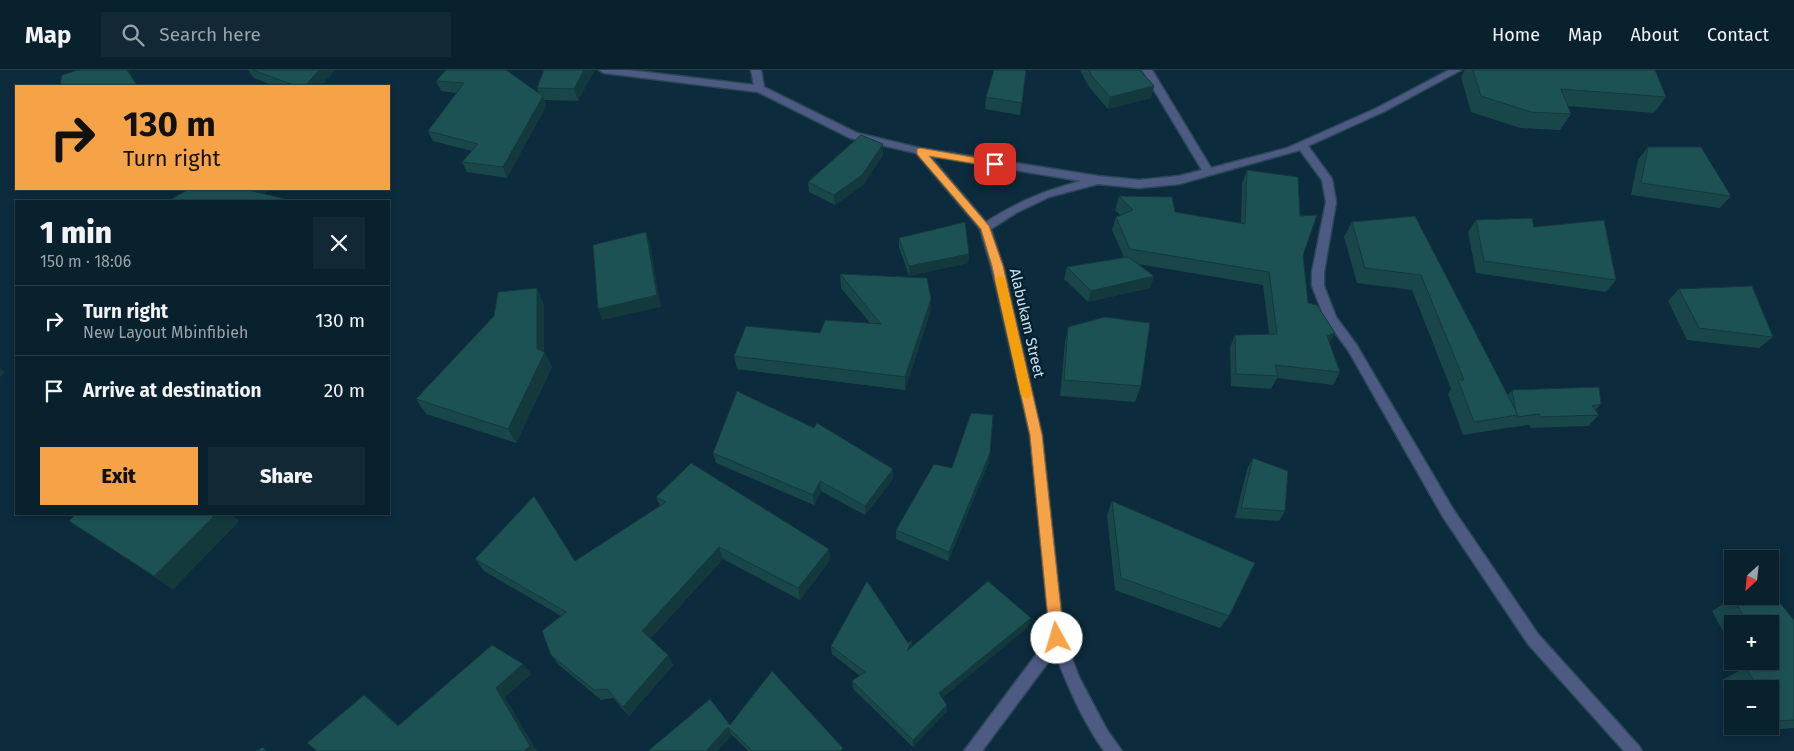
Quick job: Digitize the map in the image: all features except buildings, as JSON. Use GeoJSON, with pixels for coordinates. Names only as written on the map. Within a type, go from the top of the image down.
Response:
{"type":"FeatureCollection","features":[{"type":"Feature","properties":{"kind":"street"},"geometry":{"type":"LineString","coordinates":[[604,70],[760,89],[854,136],[920,151],[1098,180],[1139,184],[1179,180],[1209,173],[1302,145],[1380,110],[1456,70]]}},
{"type":"Feature","properties":{"kind":"street"},"geometry":{"type":"LineString","coordinates":[[756,70],[760,89]]}},
{"type":"Feature","properties":{"kind":"street"},"geometry":{"type":"LineString","coordinates":[[1147,70],[1209,173]]}},
{"type":"Feature","properties":{"kind":"street"},"geometry":{"type":"LineString","coordinates":[[1302,145],[1327,179],[1331,202],[1318,272],[1318,286],[1331,320],[1352,347],[1448,513],[1533,639],[1634,751]]}},
{"type":"Feature","properties":{"kind":"street","name":"Alabukam Street"},"geometry":{"type":"LineString","coordinates":[[920,151],[985,228],[998,266],[1036,435],[1057,638],[1073,681],[1102,735],[1114,751]]}},
{"type":"Feature","properties":{"kind":"street"},"geometry":{"type":"LineString","coordinates":[[985,228],[1012,210],[1046,194],[1098,180]]}},
{"type":"Feature","properties":{"kind":"street"},"geometry":{"type":"LineString","coordinates":[[972,751],[986,735],[1057,638]]}},
{"type":"Feature","properties":{"kind":"slow traffic"},"geometry":{"type":"LineString","coordinates":[[1000,279],[1027,395]]}},
{"type":"Feature","properties":{"kind":"route"},"geometry":{"type":"LineString","coordinates":[[995,164],[920,151],[985,228],[998,266],[1036,435],[1057,638]]}}]}
